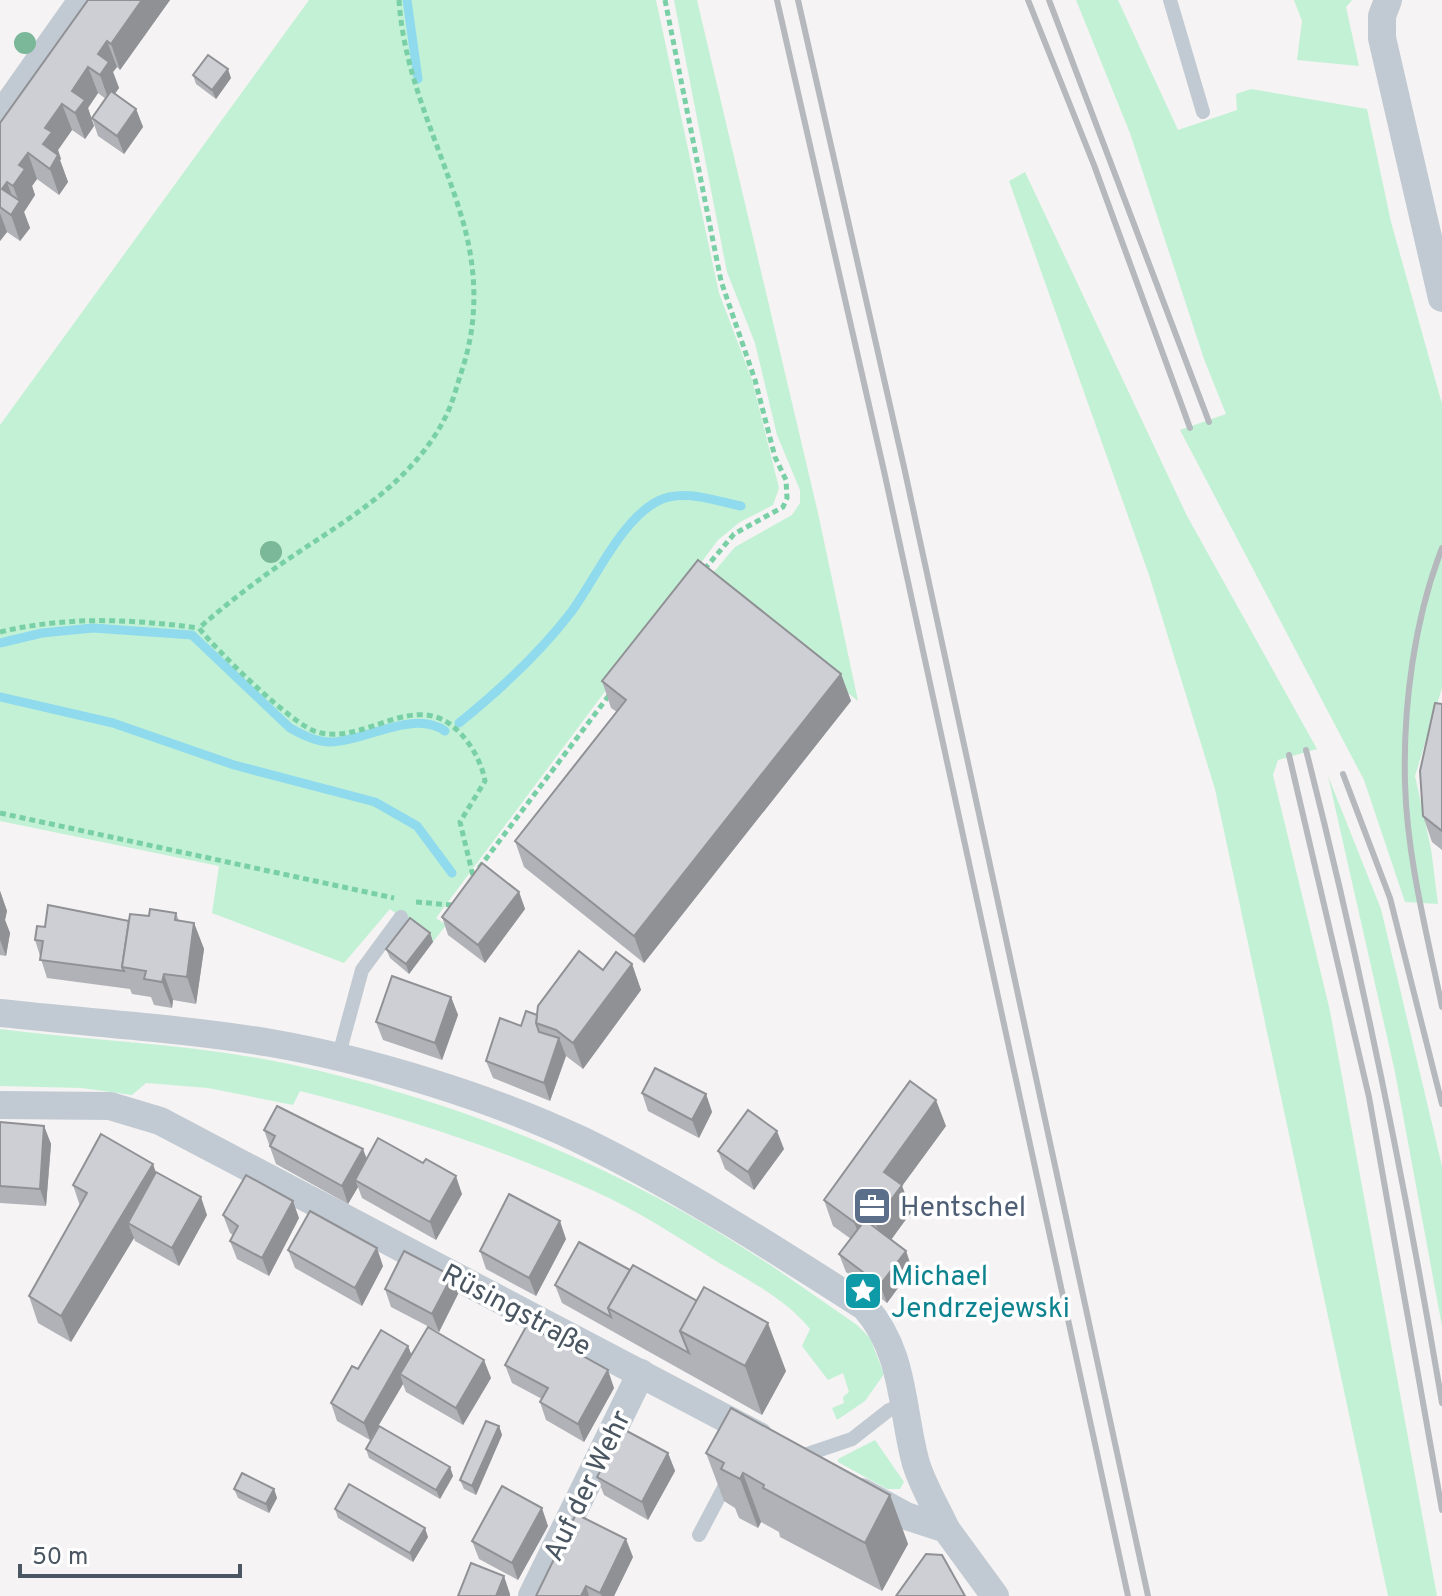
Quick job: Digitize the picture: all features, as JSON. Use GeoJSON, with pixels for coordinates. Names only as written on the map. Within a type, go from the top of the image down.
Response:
{"type":"FeatureCollection","features":[{"type":"Feature","properties":{"kind":"street"},"geometry":{"type":"LineString","coordinates":[[0,116],[82,0]]}},
{"type":"Feature","properties":{"kind":"street"},"geometry":{"type":"LineString","coordinates":[[1388,0],[1382,16],[1382,38],[1442,298]]}},
{"type":"Feature","properties":{"kind":"street"},"geometry":{"type":"LineString","coordinates":[[0,1013],[206,1034],[338,1058],[462,1094],[581,1140],[728,1219],[865,1307],[882,1327],[893,1350],[915,1462],[946,1529],[995,1596]]}},
{"type":"Feature","properties":{"kind":"street","name":"Rüsingstraße"},"geometry":{"type":"LineString","coordinates":[[0,1105],[110,1106],[160,1121],[641,1373],[750,1438],[799,1457],[906,1516],[946,1529]]}},
{"type":"Feature","properties":{"kind":"street","name":"Auf der Wehr"},"geometry":{"type":"LineString","coordinates":[[532,1596],[641,1373]]}},
{"type":"Feature","properties":{"kind":"lane"},"geometry":{"type":"LineString","coordinates":[[1170,0],[1203,112]]}},
{"type":"Feature","properties":{"kind":"lane"},"geometry":{"type":"LineString","coordinates":[[338,1058],[362,970],[401,917]]}},
{"type":"Feature","properties":{"kind":"lane"},"geometry":{"type":"LineString","coordinates":[[799,1457],[852,1439],[889,1410],[905,1404]]}},
{"type":"Feature","properties":{"kind":"lane"},"geometry":{"type":"LineString","coordinates":[[699,1535],[737,1462]]}},
{"type":"Feature","properties":{"kind":"path"},"geometry":{"type":"LineString","coordinates":[[199,628],[272,571],[383,494],[429,443],[447,415],[466,357],[474,328],[471,259],[461,215],[408,66],[399,0]]}},
{"type":"Feature","properties":{"kind":"path"},"geometry":{"type":"LineString","coordinates":[[665,0],[721,281],[755,380],[775,457],[786,480],[787,498],[776,513],[734,534],[702,573]]}},
{"type":"Feature","properties":{"kind":"path"},"geometry":{"type":"LineString","coordinates":[[0,632],[40,622],[92,618],[199,628],[290,717],[315,732],[341,734],[412,713],[439,716],[452,725],[478,760],[485,781],[460,822],[473,876]]}},
{"type":"Feature","properties":{"kind":"path"},"geometry":{"type":"LineString","coordinates":[[466,887],[616,687]]}},
{"type":"Feature","properties":{"kind":"path"},"geometry":{"type":"LineString","coordinates":[[0,813],[399,899]]}},
{"type":"Feature","properties":{"kind":"path"},"geometry":{"type":"LineString","coordinates":[[401,917],[415,902],[450,908],[458,897]]}},
{"type":"Feature","properties":{"kind":"green space"},"geometry":{"type":"Polygon","coordinates":[[[309,0],[656,0],[719,293],[752,380],[779,488],[773,505],[740,522],[718,540],[436,918],[446,925],[433,942],[390,909],[344,963],[212,913],[219,866],[0,821],[0,425],[309,0]]]}},
{"type":"Feature","properties":{"kind":"green space"},"geometry":{"type":"Polygon","coordinates":[[[674,0],[697,0],[818,513],[858,701],[707,580],[735,547],[792,515],[800,503],[800,490],[777,435],[755,343],[727,272],[674,0]]]}},
{"type":"Feature","properties":{"kind":"green space"},"geometry":{"type":"Polygon","coordinates":[[[1076,0],[1118,0],[1178,130],[1237,110],[1236,94],[1251,89],[1367,109],[1391,222],[1442,404],[1442,688],[1415,776],[1431,849],[1438,904],[1405,902],[1364,780],[1180,430],[1226,414],[1204,359],[1130,133],[1076,0]]]}},
{"type":"Feature","properties":{"kind":"green space"},"geometry":{"type":"Polygon","coordinates":[[[1294,0],[1352,0],[1346,7],[1359,66],[1297,60],[1302,21],[1294,0]]]}},
{"type":"Feature","properties":{"kind":"green space"},"geometry":{"type":"Polygon","coordinates":[[[1025,172],[1187,516],[1317,749],[1278,760],[1273,775],[1330,1011],[1437,1596],[1388,1596],[1215,789],[1149,575],[1009,181],[1025,172]]]}},
{"type":"Feature","properties":{"kind":"green space"},"geometry":{"type":"Polygon","coordinates":[[[1328,776],[1381,909],[1442,1166],[1442,1326],[1395,1072],[1328,776]]]}},
{"type":"Feature","properties":{"kind":"green space"},"geometry":{"type":"Polygon","coordinates":[[[0,1029],[181,1047],[289,1064],[407,1095],[523,1136],[636,1186],[771,1266],[857,1325],[870,1338],[884,1374],[865,1401],[837,1420],[832,1408],[844,1403],[843,1397],[849,1392],[843,1373],[828,1380],[802,1346],[810,1329],[790,1308],[641,1215],[610,1198],[522,1161],[412,1122],[300,1091],[293,1105],[208,1088],[146,1083],[132,1095],[82,1088],[0,1086],[0,1029]]]}},
{"type":"Feature","properties":{"kind":"green space"},"geometry":{"type":"Polygon","coordinates":[[[875,1440],[904,1482],[900,1489],[887,1489],[838,1462],[838,1459],[875,1440]]]}},
{"type":"Feature","properties":{"kind":"building"},"geometry":{"type":"Polygon","coordinates":[[[88,0],[142,0],[111,44],[107,41],[98,54],[109,62],[100,75],[88,67],[72,91],[85,100],[75,113],[62,104],[45,128],[52,132],[43,144],[58,155],[50,169],[28,153],[19,165],[25,169],[13,186],[7,182],[2,189],[20,201],[11,215],[0,207],[0,123],[88,0]]]}},
{"type":"Feature","properties":{"kind":"building"},"geometry":{"type":"Polygon","coordinates":[[[208,55],[228,69],[212,90],[193,75],[208,55]]]}},
{"type":"Feature","properties":{"kind":"building"},"geometry":{"type":"Polygon","coordinates":[[[111,91],[136,109],[117,136],[92,118],[111,91]]]}},
{"type":"Feature","properties":{"kind":"building"},"geometry":{"type":"Polygon","coordinates":[[[698,560],[841,674],[634,936],[515,841],[626,700],[602,681],[698,560]]]}},
{"type":"Feature","properties":{"kind":"building"},"geometry":{"type":"Polygon","coordinates":[[[1435,703],[1442,704],[1442,831],[1423,816],[1420,771],[1435,703]]]}},
{"type":"Feature","properties":{"kind":"building"},"geometry":{"type":"Polygon","coordinates":[[[482,863],[519,892],[478,945],[442,917],[482,863]]]}},
{"type":"Feature","properties":{"kind":"building"},"geometry":{"type":"Polygon","coordinates":[[[48,905],[129,921],[124,971],[40,960],[43,941],[35,940],[37,926],[45,927],[48,905]]]}},
{"type":"Feature","properties":{"kind":"building"},"geometry":{"type":"Polygon","coordinates":[[[150,909],[176,913],[175,920],[194,923],[187,977],[164,974],[162,982],[144,979],[146,971],[122,967],[130,914],[149,916],[150,909]]]}},
{"type":"Feature","properties":{"kind":"building"},"geometry":{"type":"Polygon","coordinates":[[[410,918],[430,933],[406,964],[386,949],[410,918]]]}},
{"type":"Feature","properties":{"kind":"building"},"geometry":{"type":"Polygon","coordinates":[[[579,951],[603,970],[616,952],[632,964],[573,1043],[556,1030],[536,1023],[538,1006],[579,951]]]}},
{"type":"Feature","properties":{"kind":"building"},"geometry":{"type":"Polygon","coordinates":[[[392,976],[451,997],[435,1043],[376,1022],[392,976]]]}},
{"type":"Feature","properties":{"kind":"building"},"geometry":{"type":"Polygon","coordinates":[[[526,1011],[537,1015],[539,1032],[559,1038],[544,1083],[486,1061],[500,1018],[521,1026],[526,1011]]]}},
{"type":"Feature","properties":{"kind":"building"},"geometry":{"type":"Polygon","coordinates":[[[655,1068],[706,1094],[692,1120],[642,1093],[655,1068]]]}},
{"type":"Feature","properties":{"kind":"building"},"geometry":{"type":"Polygon","coordinates":[[[910,1081],[936,1100],[884,1172],[902,1185],[875,1222],[862,1212],[854,1222],[824,1200],[910,1081]]]}},
{"type":"Feature","properties":{"kind":"building"},"geometry":{"type":"Polygon","coordinates":[[[277,1106],[363,1149],[342,1186],[270,1146],[275,1136],[264,1130],[277,1106]]]}},
{"type":"Feature","properties":{"kind":"building"},"geometry":{"type":"Polygon","coordinates":[[[748,1110],[777,1131],[748,1172],[718,1151],[748,1110]]]}},
{"type":"Feature","properties":{"kind":"building"},"geometry":{"type":"Polygon","coordinates":[[[0,1122],[44,1126],[40,1189],[0,1186],[0,1122]]]}},
{"type":"Feature","properties":{"kind":"building"},"geometry":{"type":"Polygon","coordinates":[[[101,1134],[153,1164],[61,1316],[29,1296],[87,1193],[73,1185],[101,1134]]]}},
{"type":"Feature","properties":{"kind":"building"},"geometry":{"type":"Polygon","coordinates":[[[378,1138],[423,1163],[426,1159],[456,1176],[430,1222],[355,1180],[378,1138]]]}},
{"type":"Feature","properties":{"kind":"building"},"geometry":{"type":"Polygon","coordinates":[[[156,1172],[201,1197],[172,1248],[128,1223],[156,1172]]]}},
{"type":"Feature","properties":{"kind":"building"},"geometry":{"type":"Polygon","coordinates":[[[246,1175],[293,1201],[262,1258],[230,1241],[238,1226],[223,1215],[246,1175]]]}},
{"type":"Feature","properties":{"kind":"building"},"geometry":{"type":"Polygon","coordinates":[[[509,1194],[560,1221],[529,1278],[480,1251],[509,1194]]]}},
{"type":"Feature","properties":{"kind":"building"},"geometry":{"type":"Polygon","coordinates":[[[310,1211],[377,1248],[355,1288],[288,1250],[310,1211]]]}},
{"type":"Feature","properties":{"kind":"building"},"geometry":{"type":"Polygon","coordinates":[[[865,1220],[906,1251],[880,1285],[839,1254],[865,1220]]]}},
{"type":"Feature","properties":{"kind":"building"},"geometry":{"type":"Polygon","coordinates":[[[579,1242],[630,1270],[608,1308],[611,1317],[555,1285],[579,1242]]]}},
{"type":"Feature","properties":{"kind":"building"},"geometry":{"type":"Polygon","coordinates":[[[404,1251],[452,1276],[432,1314],[385,1289],[404,1251]]]}},
{"type":"Feature","properties":{"kind":"building"},"geometry":{"type":"Polygon","coordinates":[[[633,1265],[697,1301],[680,1331],[689,1353],[608,1308],[633,1265]]]}},
{"type":"Feature","properties":{"kind":"building"},"geometry":{"type":"Polygon","coordinates":[[[704,1287],[768,1323],[745,1366],[680,1331],[704,1287]]]}},
{"type":"Feature","properties":{"kind":"building"},"geometry":{"type":"Polygon","coordinates":[[[527,1325],[608,1370],[578,1424],[540,1402],[548,1388],[505,1365],[527,1325]]]}},
{"type":"Feature","properties":{"kind":"building"},"geometry":{"type":"Polygon","coordinates":[[[428,1327],[484,1360],[456,1408],[400,1374],[428,1327]]]}},
{"type":"Feature","properties":{"kind":"building"},"geometry":{"type":"Polygon","coordinates":[[[381,1330],[408,1346],[364,1423],[331,1403],[352,1366],[358,1369],[381,1330]]]}},
{"type":"Feature","properties":{"kind":"building"},"geometry":{"type":"Polygon","coordinates":[[[731,1408],[890,1495],[865,1543],[763,1488],[764,1485],[743,1473],[740,1479],[721,1469],[724,1463],[706,1453],[731,1408]]]}},
{"type":"Feature","properties":{"kind":"building"},"geometry":{"type":"Polygon","coordinates":[[[486,1421],[499,1426],[472,1486],[460,1480],[486,1421]]]}},
{"type":"Feature","properties":{"kind":"building"},"geometry":{"type":"Polygon","coordinates":[[[379,1426],[450,1467],[436,1490],[366,1449],[379,1426]]]}},
{"type":"Feature","properties":{"kind":"building"},"geometry":{"type":"Polygon","coordinates":[[[623,1429],[668,1453],[642,1502],[597,1477],[623,1429]]]}},
{"type":"Feature","properties":{"kind":"building"},"geometry":{"type":"Polygon","coordinates":[[[242,1473],[274,1489],[266,1504],[234,1489],[242,1473]]]}},
{"type":"Feature","properties":{"kind":"building"},"geometry":{"type":"Polygon","coordinates":[[[349,1484],[425,1528],[410,1553],[335,1509],[349,1484]]]}},
{"type":"Feature","properties":{"kind":"building"},"geometry":{"type":"Polygon","coordinates":[[[502,1486],[542,1508],[512,1563],[472,1541],[502,1486]]]}},
{"type":"Feature","properties":{"kind":"building"},"geometry":{"type":"Polygon","coordinates":[[[576,1514],[626,1539],[600,1593],[586,1586],[581,1596],[536,1596],[576,1514]]]}},
{"type":"Feature","properties":{"kind":"building"},"geometry":{"type":"Polygon","coordinates":[[[926,1554],[942,1555],[965,1596],[896,1596],[926,1554]]]}},
{"type":"Feature","properties":{"kind":"building"},"geometry":{"type":"Polygon","coordinates":[[[471,1563],[504,1576],[496,1596],[458,1596],[471,1563]]]}},
{"type":"Feature","properties":{"kind":"waterway"},"geometry":{"type":"LineString","coordinates":[[407,0],[418,79]]}},
{"type":"Feature","properties":{"kind":"waterway"},"geometry":{"type":"LineString","coordinates":[[459,723],[547,642],[572,611],[621,535],[645,510],[667,497],[678,496],[741,506]]}},
{"type":"Feature","properties":{"kind":"waterway"},"geometry":{"type":"LineString","coordinates":[[0,643],[42,633],[93,628],[192,635],[290,728],[310,738],[331,742],[419,723],[445,731]]}},
{"type":"Feature","properties":{"kind":"waterway"},"geometry":{"type":"LineString","coordinates":[[0,697],[113,723],[234,765],[375,802],[417,826],[452,873]]}},
{"type":"Feature","properties":{"kind":"railway"},"geometry":{"type":"LineString","coordinates":[[777,0],[884,471],[1128,1596]]}},
{"type":"Feature","properties":{"kind":"railway"},"geometry":{"type":"LineString","coordinates":[[798,0],[904,467],[1148,1596]]}},
{"type":"Feature","properties":{"kind":"railway"},"geometry":{"type":"LineString","coordinates":[[1028,0],[1094,165],[1190,428]]}},
{"type":"Feature","properties":{"kind":"railway"},"geometry":{"type":"LineString","coordinates":[[1049,0],[1209,422]]}},
{"type":"Feature","properties":{"kind":"railway"},"geometry":{"type":"LineString","coordinates":[[1442,548],[1417,634],[1408,694],[1405,754],[1407,811],[1414,868],[1442,1007]]}},
{"type":"Feature","properties":{"kind":"railway"},"geometry":{"type":"LineString","coordinates":[[1306,750],[1381,1075],[1442,1403]]}},
{"type":"Feature","properties":{"kind":"railway"},"geometry":{"type":"LineString","coordinates":[[1289,755],[1369,1097],[1442,1510]]}},
{"type":"Feature","properties":{"kind":"railway"},"geometry":{"type":"LineString","coordinates":[[1343,774],[1390,898],[1442,1104]]}},
{"type":"Feature","properties":{"kind":"place","name":"Hentschel"},"geometry":{"type":"Point","coordinates":[872,1206]}},
{"type":"Feature","properties":{"kind":"place","name":"Michael Jendrzejewski"},"geometry":{"type":"Point","coordinates":[863,1291]}}]}
